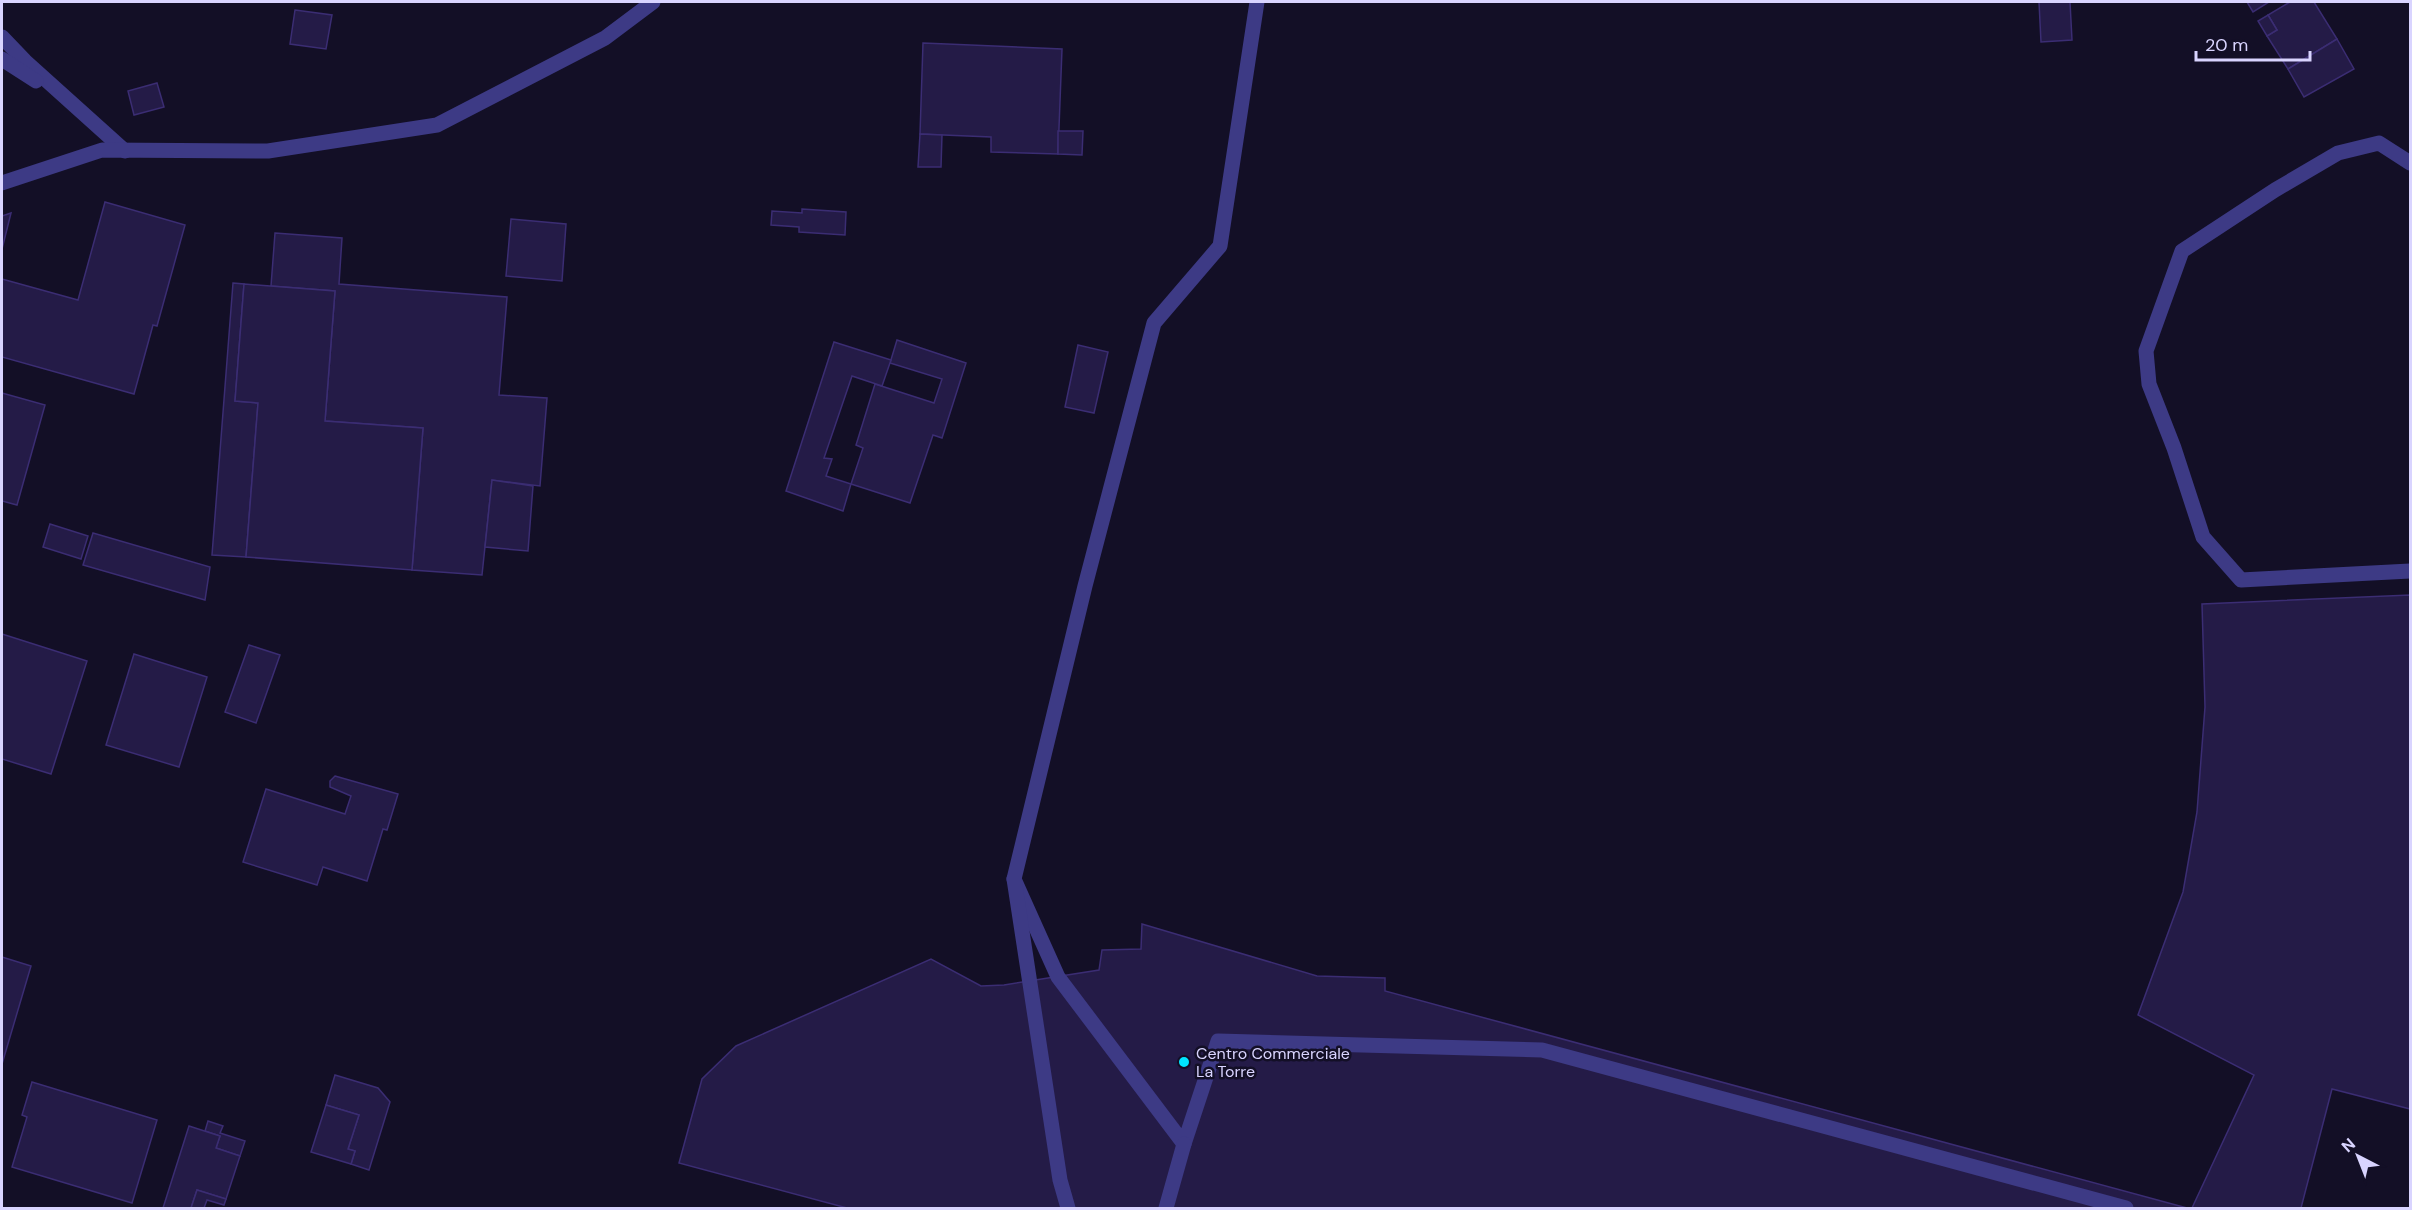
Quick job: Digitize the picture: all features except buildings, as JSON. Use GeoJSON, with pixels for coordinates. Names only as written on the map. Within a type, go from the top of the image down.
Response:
{"type":"FeatureCollection","features":[{"type":"Feature","properties":{"kind":"street"},"geometry":{"type":"LineString","coordinates":[[2,183],[102,150],[268,151],[437,125],[605,38],[653,2]]}},
{"type":"Feature","properties":{"kind":"street"},"geometry":{"type":"LineString","coordinates":[[1068,1209],[1060,1180],[1014,879],[1085,586],[1154,323],[1220,246],[1257,2]]}},
{"type":"Feature","properties":{"kind":"street"},"geometry":{"type":"LineString","coordinates":[[2,37],[125,151]]}},
{"type":"Feature","properties":{"kind":"street"},"geometry":{"type":"LineString","coordinates":[[2,59],[72,103]]}},
{"type":"Feature","properties":{"kind":"street"},"geometry":{"type":"LineString","coordinates":[[2410,163],[2379,143],[2338,153],[2275,190],[2182,251],[2146,351],[2149,384],[2174,448],[2203,537],[2241,580],[2410,571]]}},
{"type":"Feature","properties":{"kind":"street"},"geometry":{"type":"LineString","coordinates":[[1014,879],[1058,977],[1184,1144]]}},
{"type":"Feature","properties":{"kind":"street"},"geometry":{"type":"LineString","coordinates":[[1166,1209],[1184,1144],[1218,1041],[1542,1050],[2126,1209]]}},
{"type":"Feature","properties":{"kind":"place","name":"Centro Commerciale La Torre"},"geometry":{"type":"Point","coordinates":[1184,1062]}}]}
